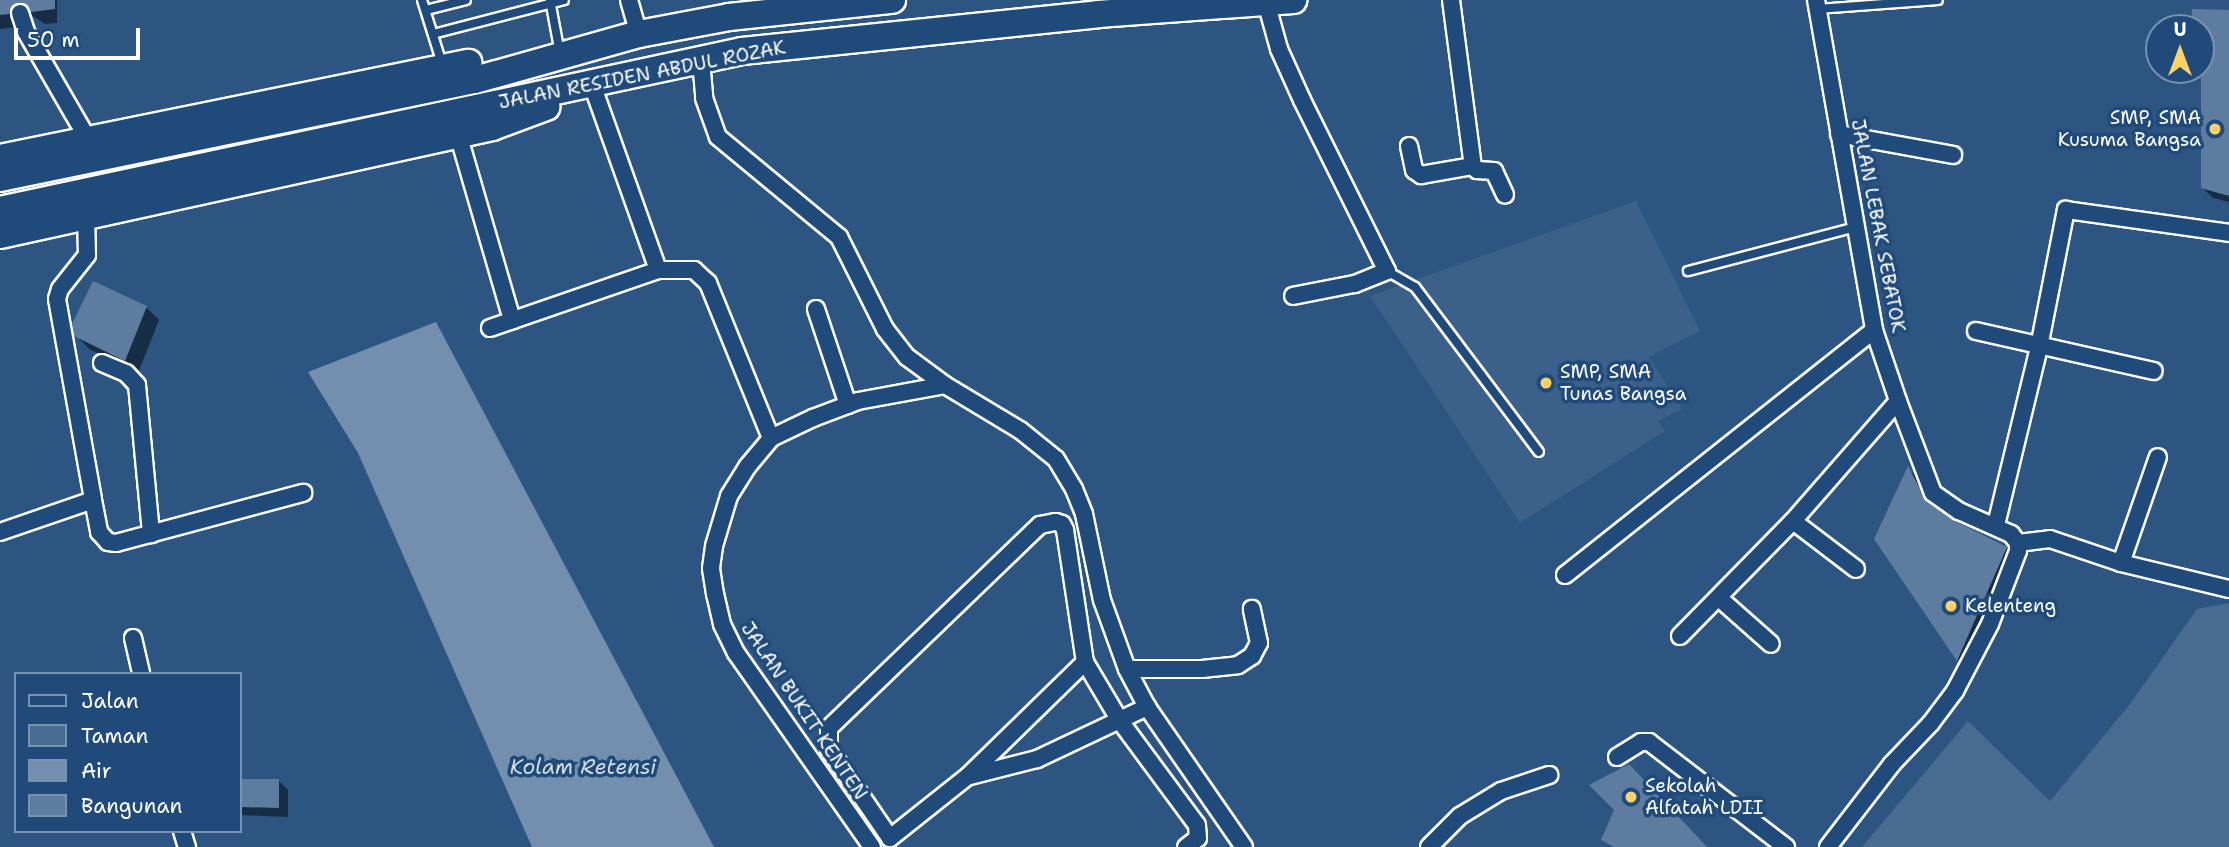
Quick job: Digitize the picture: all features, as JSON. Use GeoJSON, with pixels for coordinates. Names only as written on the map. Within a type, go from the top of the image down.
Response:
{"type":"FeatureCollection","features":[{"type":"Feature","properties":{"kind":"highway","name":"JALAN RESIDEN ABDUL ROZAK"},"geometry":{"type":"LineString","coordinates":[[0,178],[475,80],[627,37],[729,17],[892,0]]}},
{"type":"Feature","properties":{"kind":"highway","name":"JALAN RESIDEN ABDUL ROZAK"},"geometry":{"type":"LineString","coordinates":[[4,229],[633,75],[742,51],[862,36],[1294,0]]}},
{"type":"Feature","properties":{"kind":"highway"},"geometry":{"type":"LineString","coordinates":[[0,158],[443,68],[627,37]]}},
{"type":"Feature","properties":{"kind":"highway"},"geometry":{"type":"LineString","coordinates":[[4,229],[86,215],[492,127],[633,75]]}},
{"type":"Feature","properties":{"kind":"street"},"geometry":{"type":"LineString","coordinates":[[627,37],[629,0]]}},
{"type":"Feature","properties":{"kind":"street"},"geometry":{"type":"LineString","coordinates":[[1451,0],[1473,166],[1478,170],[1494,171],[1505,195]]}},
{"type":"Feature","properties":{"kind":"street"},"geometry":{"type":"LineString","coordinates":[[1266,2],[1279,49],[1296,87],[1387,271],[1354,284],[1293,296]]}},
{"type":"Feature","properties":{"kind":"street","name":"JALAN LEBAK SEBATOK"},"geometry":{"type":"LineString","coordinates":[[1817,4],[1874,330],[1898,401],[1933,494],[1959,511],[1996,525],[2011,534],[2018,543]]}},
{"type":"Feature","properties":{"kind":"street"},"geometry":{"type":"LineString","coordinates":[[20,13],[26,32],[89,141]]}},
{"type":"Feature","properties":{"kind":"street"},"geometry":{"type":"LineString","coordinates":[[701,60],[704,98],[719,137],[839,237],[885,329],[908,357],[946,385],[1020,430],[1056,459],[1074,489],[1084,514],[1102,600],[1127,669],[1147,707],[1244,847]]}},
{"type":"Feature","properties":{"kind":"street"},"geometry":{"type":"LineString","coordinates":[[594,90],[658,270]]}},
{"type":"Feature","properties":{"kind":"street"},"geometry":{"type":"LineString","coordinates":[[458,134],[512,320]]}},
{"type":"Feature","properties":{"kind":"street"},"geometry":{"type":"LineString","coordinates":[[1839,134],[1953,155]]}},
{"type":"Feature","properties":{"kind":"street"},"geometry":{"type":"LineString","coordinates":[[1409,146],[1414,170],[1421,175],[1473,166]]}},
{"type":"Feature","properties":{"kind":"street"},"geometry":{"type":"LineString","coordinates":[[1996,525],[2039,347],[2064,214],[2068,209],[2229,233]]}},
{"type":"Feature","properties":{"kind":"street"},"geometry":{"type":"LineString","coordinates":[[86,215],[87,255],[60,289],[57,299],[99,531],[108,541],[116,543],[303,494]]}},
{"type":"Feature","properties":{"kind":"street"},"geometry":{"type":"LineString","coordinates":[[489,328],[658,270],[694,270],[708,283],[771,438]]}},
{"type":"Feature","properties":{"kind":"street"},"geometry":{"type":"LineString","coordinates":[[816,309],[848,405]]}},
{"type":"Feature","properties":{"kind":"street"},"geometry":{"type":"LineString","coordinates":[[1565,575],[1874,330]]}},
{"type":"Feature","properties":{"kind":"street"},"geometry":{"type":"LineString","coordinates":[[1976,331],[2154,371]]}},
{"type":"Feature","properties":{"kind":"street"},"geometry":{"type":"LineString","coordinates":[[102,363],[127,373],[137,385],[151,534]]}},
{"type":"Feature","properties":{"kind":"street","name":"JALAN BUKIT KENTEN"},"geometry":{"type":"LineString","coordinates":[[884,845],[736,653],[722,624],[711,569],[719,520],[747,467],[771,438],[848,405],[946,385]]}},
{"type":"Feature","properties":{"kind":"street"},"geometry":{"type":"LineString","coordinates":[[1679,636],[1793,521],[1898,401]]}},
{"type":"Feature","properties":{"kind":"street"},"geometry":{"type":"LineString","coordinates":[[2121,563],[2158,457]]}},
{"type":"Feature","properties":{"kind":"street"},"geometry":{"type":"LineString","coordinates":[[0,533],[93,500]]}},
{"type":"Feature","properties":{"kind":"street"},"geometry":{"type":"LineString","coordinates":[[1793,521],[1857,569]]}},
{"type":"Feature","properties":{"kind":"street"},"geometry":{"type":"LineString","coordinates":[[1085,662],[968,776],[884,845],[829,749],[829,727],[1040,525],[1056,522],[1065,530],[1085,662],[1121,721],[1196,825],[1198,838],[1186,847]]}},
{"type":"Feature","properties":{"kind":"street"},"geometry":{"type":"LineString","coordinates":[[1828,847],[1892,764],[1931,723],[1955,691],[1990,624],[2016,558],[2018,543],[2050,539],[2121,563],[2229,589]]}},
{"type":"Feature","properties":{"kind":"street"},"geometry":{"type":"LineString","coordinates":[[1719,598],[1771,644]]}},
{"type":"Feature","properties":{"kind":"street"},"geometry":{"type":"LineString","coordinates":[[1127,669],[1202,669],[1238,665],[1252,656],[1259,643],[1252,609]]}},
{"type":"Feature","properties":{"kind":"street"},"geometry":{"type":"LineString","coordinates":[[133,638],[141,672]]}},
{"type":"Feature","properties":{"kind":"street"},"geometry":{"type":"LineString","coordinates":[[968,776],[1037,759],[1147,707]]}},
{"type":"Feature","properties":{"kind":"street"},"geometry":{"type":"LineString","coordinates":[[1617,757],[1641,742],[1648,742],[1786,847]]}},
{"type":"Feature","properties":{"kind":"street"},"geometry":{"type":"LineString","coordinates":[[1429,847],[1460,816],[1501,791],[1549,775]]}},
{"type":"Feature","properties":{"kind":"lane"},"geometry":{"type":"LineString","coordinates":[[422,0],[443,68]]}},
{"type":"Feature","properties":{"kind":"lane"},"geometry":{"type":"LineString","coordinates":[[426,10],[466,0]]}},
{"type":"Feature","properties":{"kind":"lane"},"geometry":{"type":"LineString","coordinates":[[433,34],[564,0]]}},
{"type":"Feature","properties":{"kind":"lane"},"geometry":{"type":"LineString","coordinates":[[1817,4],[1938,0]]}},
{"type":"Feature","properties":{"kind":"lane"},"geometry":{"type":"LineString","coordinates":[[550,2],[559,48]]}},
{"type":"Feature","properties":{"kind":"lane"},"geometry":{"type":"LineString","coordinates":[[1688,271],[1856,227]]}},
{"type":"Feature","properties":{"kind":"lane"},"geometry":{"type":"LineString","coordinates":[[1387,271],[1415,286],[1539,452]]}},
{"type":"Feature","properties":{"kind":"shaded area","name":"SMP, SMA Tunas Bangsa"},"geometry":{"type":"Polygon","coordinates":[[[1636,201],[1700,331],[1649,357],[1682,409],[1658,421],[1665,431],[1520,523],[1370,296],[1636,201]]]}},
{"type":"Feature","properties":{"kind":"green space"},"geometry":{"type":"Polygon","coordinates":[[[2229,603],[2229,847],[1862,847],[1968,721],[2050,801],[2130,704],[2197,609],[2229,603]]]}},
{"type":"Feature","properties":{"kind":"water","name":"Kolam Retensi"},"geometry":{"type":"Polygon","coordinates":[[[436,322],[714,847],[532,847],[358,453],[308,372],[436,322]]]}},
{"type":"Feature","properties":{"kind":"building"},"geometry":{"type":"Polygon","coordinates":[[[0,0],[55,0],[55,9],[31,12],[27,5],[18,3],[12,6],[10,14],[0,15],[0,0]]]}},
{"type":"Feature","properties":{"kind":"building","name":"SMP, SMA Kusuma Bangsa"},"geometry":{"type":"Polygon","coordinates":[[[2192,9],[2229,10],[2229,196],[2201,188],[2201,84],[2215,84],[2215,14],[2192,14],[2192,9]]]}},
{"type":"Feature","properties":{"kind":"building"},"geometry":{"type":"Polygon","coordinates":[[[93,281],[147,306],[125,361],[74,336],[72,324],[93,281]]]}},
{"type":"Feature","properties":{"kind":"building","name":"Kelenteng"},"geometry":{"type":"Polygon","coordinates":[[[1908,466],[1927,502],[1953,520],[2007,547],[1957,661],[1874,539],[1908,466]]]}},
{"type":"Feature","properties":{"kind":"building","name":"Sekolah Alfatah LDII"},"geometry":{"type":"Polygon","coordinates":[[[1629,764],[1707,847],[1614,847],[1601,840],[1614,810],[1589,785],[1629,764]]]}},
{"type":"Feature","properties":{"kind":"building"},"geometry":{"type":"Polygon","coordinates":[[[242,779],[279,779],[279,808],[242,807],[242,779]]]}},
{"type":"Feature","properties":{"kind":"place","name":"SMP, SMA Kusuma Bangsa"},"geometry":{"type":"Point","coordinates":[2215,129]}},
{"type":"Feature","properties":{"kind":"place","name":"SMP, SMA Tunas Bangsa"},"geometry":{"type":"Point","coordinates":[1546,383]}},
{"type":"Feature","properties":{"kind":"place","name":"Kelenteng"},"geometry":{"type":"Point","coordinates":[1951,606]}},
{"type":"Feature","properties":{"kind":"place","name":"Sekolah Alfatah LDII"},"geometry":{"type":"Point","coordinates":[1631,797]}}]}
